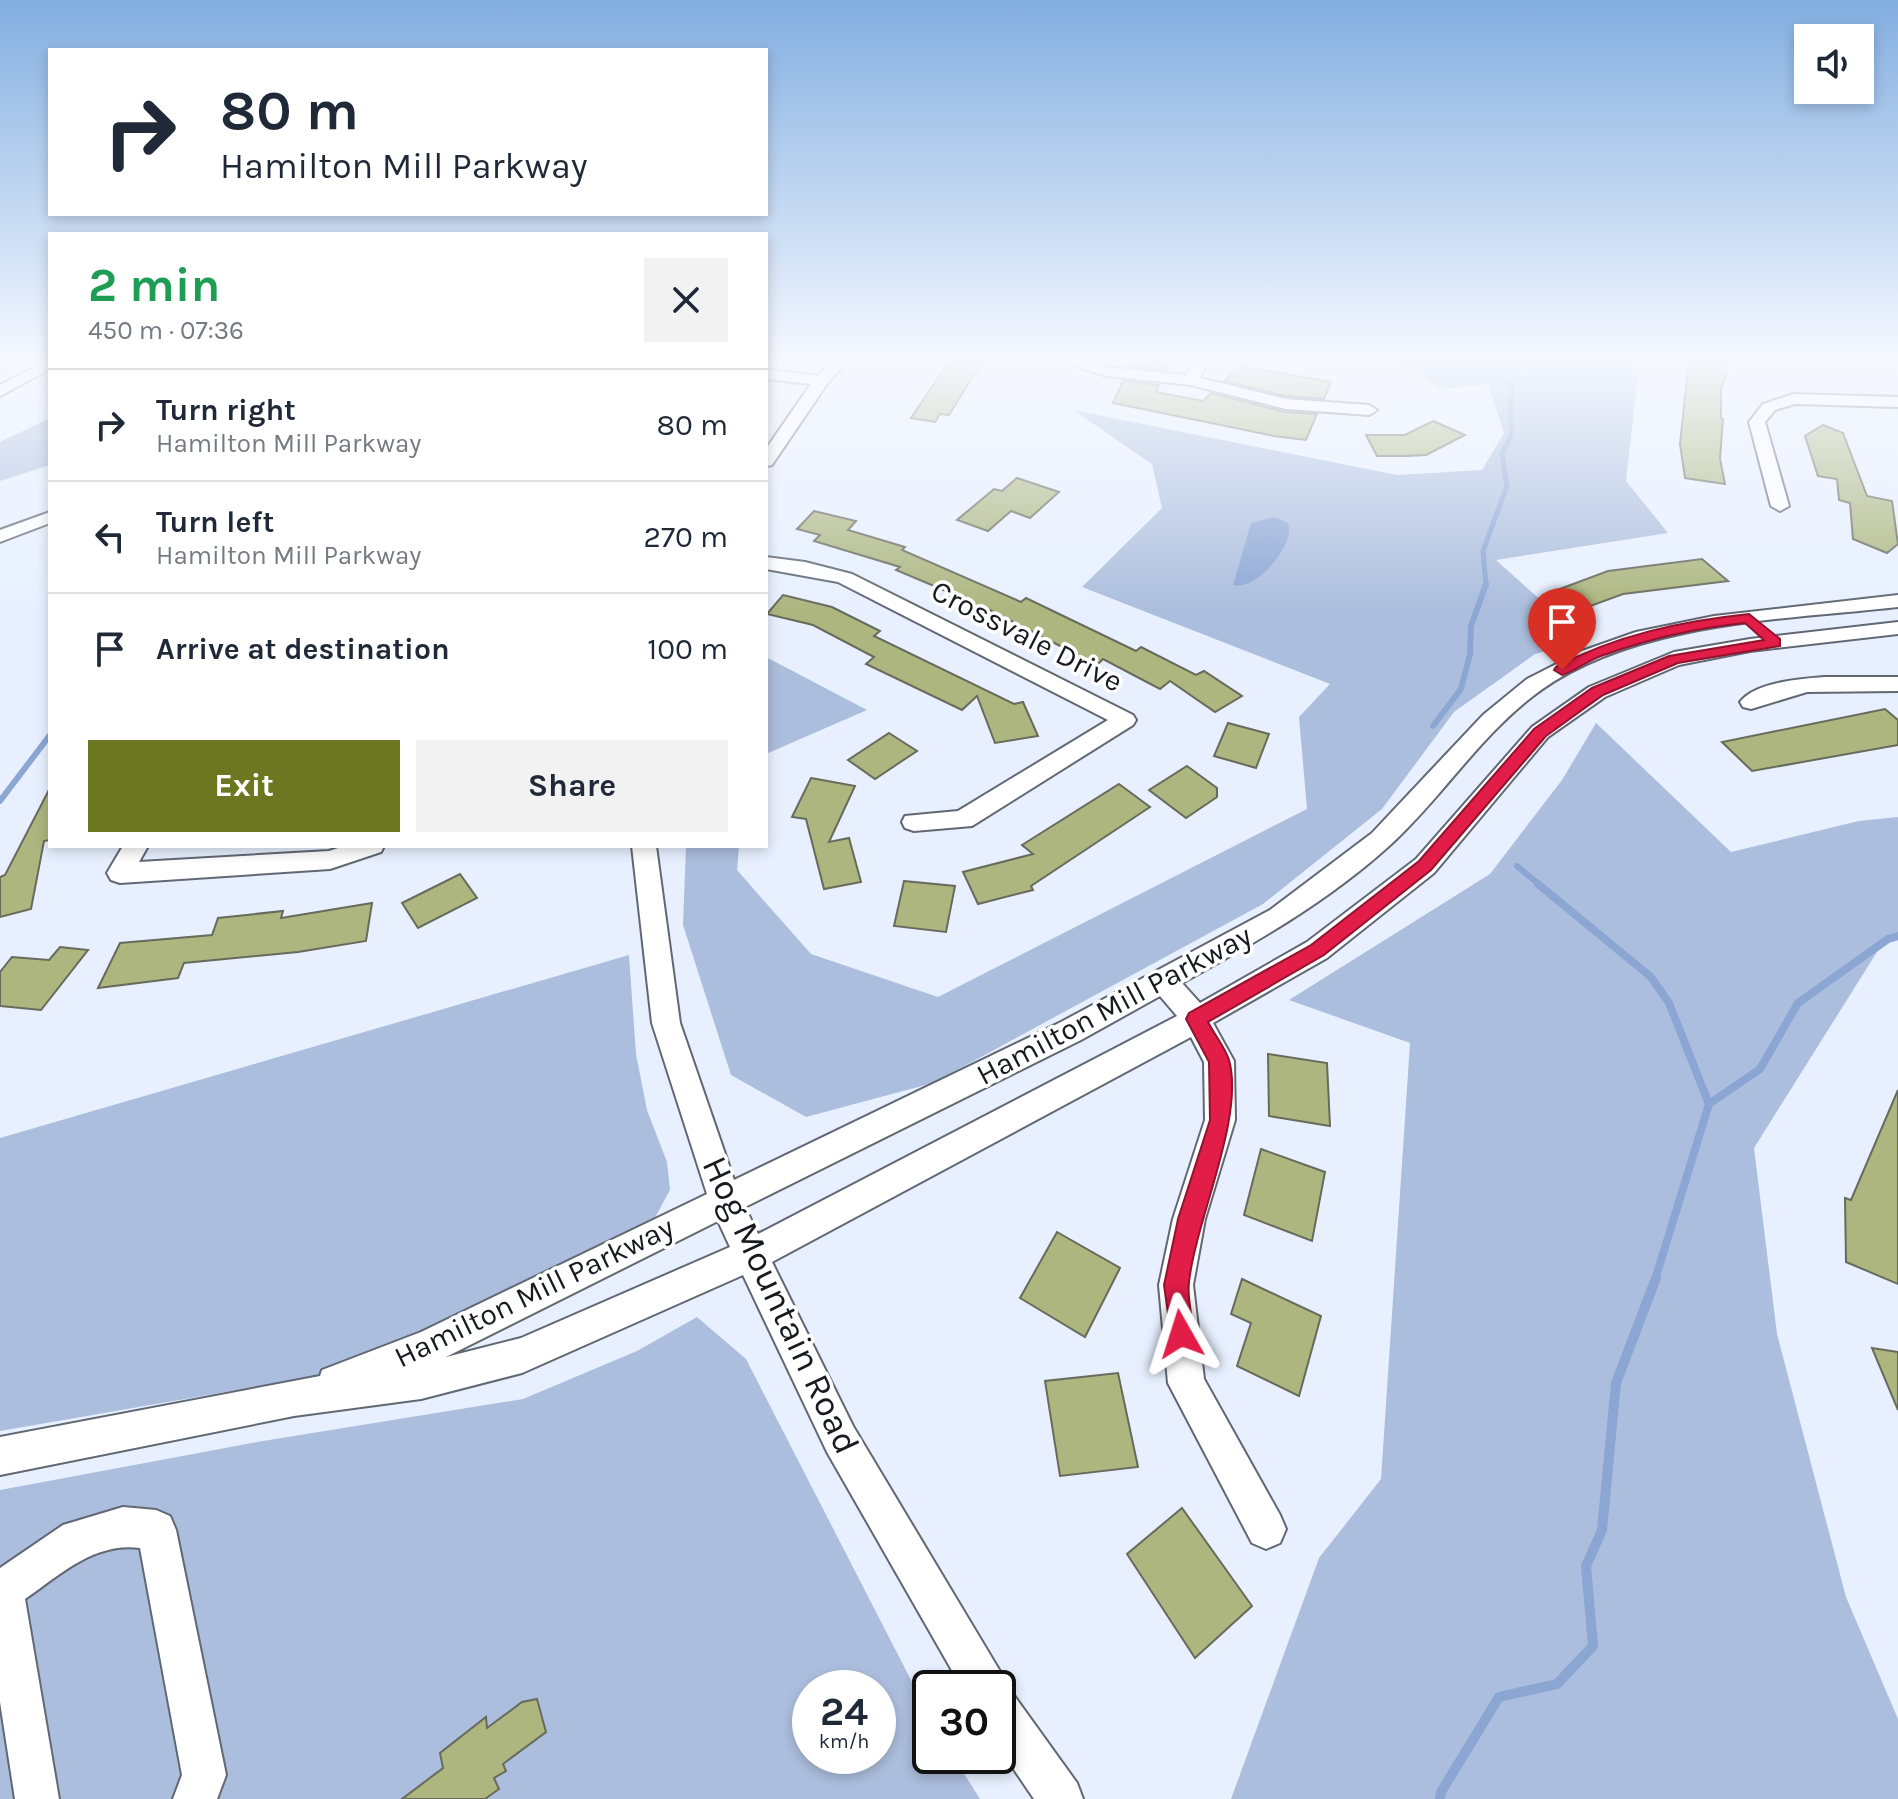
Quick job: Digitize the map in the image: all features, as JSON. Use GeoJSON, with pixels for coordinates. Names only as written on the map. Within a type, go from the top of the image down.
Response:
{"type":"FeatureCollection","features":[{"type":"Feature","properties":{"kind":"street"},"geometry":{"type":"LineString","coordinates":[[1762,442],[1780,506]]}},
{"type":"Feature","properties":{"kind":"street"},"geometry":{"type":"LineString","coordinates":[[0,536],[48,518]]}},
{"type":"Feature","properties":{"kind":"street","name":"Crossvale Drive"},"geometry":{"type":"LineString","coordinates":[[768,563],[845,578],[1125,720],[963,820],[914,822]]}},
{"type":"Feature","properties":{"kind":"street","name":"Hamilton Mill Parkway"},"geometry":{"type":"LineString","coordinates":[[294,1398],[430,1346],[1071,1031],[1279,917],[1381,839],[1491,720],[1535,684],[1589,656],[1643,636],[1714,622],[1898,601]]}},
{"type":"Feature","properties":{"kind":"street"},"geometry":{"type":"LineString","coordinates":[[1749,618],[1821,683]]}},
{"type":"Feature","properties":{"kind":"street","name":"Hamilton Mill Parkway"},"geometry":{"type":"LineString","coordinates":[[0,1456],[294,1398],[421,1381],[522,1355],[751,1255],[1196,1019],[1317,950],[1425,866],[1540,732],[1597,692],[1674,659],[1775,642],[1898,628]]}},
{"type":"Feature","properties":{"kind":"street"},"geometry":{"type":"LineString","coordinates":[[1751,702],[1776,690],[1806,683],[1898,684]]}},
{"type":"Feature","properties":{"kind":"street"},"geometry":{"type":"LineString","coordinates":[[135,848],[120,873],[330,860],[366,848]]}},
{"type":"Feature","properties":{"kind":"street","name":"Hog Mountain Road"},"geometry":{"type":"LineString","coordinates":[[644,848],[666,1023],[725,1201],[840,1439],[975,1670]]}},
{"type":"Feature","properties":{"kind":"street"},"geometry":{"type":"LineString","coordinates":[[1163,980],[1196,1019],[1219,1061],[1220,1120],[1189,1219],[1176,1285],[1186,1383],[1266,1529]]}},
{"type":"Feature","properties":{"kind":"street"},"geometry":{"type":"LineString","coordinates":[[37,1799],[2,1591],[77,1539],[123,1526],[156,1530],[204,1775],[195,1799]]}},
{"type":"Feature","properties":{"kind":"street"},"geometry":{"type":"LineString","coordinates":[[1016,1735],[1061,1799]]}},
{"type":"Feature","properties":{"kind":"shaded area"},"geometry":{"type":"Polygon","coordinates":[[[0,442],[48,442],[48,466],[0,481],[0,442]]]}},
{"type":"Feature","properties":{"kind":"shaded area"},"geometry":{"type":"Polygon","coordinates":[[[1120,442],[1232,442],[1397,475],[1482,470],[1499,442],[1630,442],[1626,481],[1668,533],[1496,560],[1585,640],[1535,654],[1454,712],[1382,809],[1263,904],[933,1083],[806,1117],[731,1075],[683,925],[686,848],[739,848],[737,870],[811,954],[938,997],[1307,809],[1299,717],[1330,684],[1082,587],[1162,508],[1152,464],[1120,442]]]}},
{"type":"Feature","properties":{"kind":"shaded area"},"geometry":{"type":"Polygon","coordinates":[[[1274,517],[1288,523],[1289,532],[1280,554],[1263,574],[1242,585],[1233,585],[1251,523],[1274,517]]]}},
{"type":"Feature","properties":{"kind":"shaded area"},"geometry":{"type":"Polygon","coordinates":[[[768,658],[867,710],[768,753],[768,658]]]}},
{"type":"Feature","properties":{"kind":"shaded area"},"geometry":{"type":"Polygon","coordinates":[[[1596,723],[1731,852],[1859,821],[1898,817],[1898,939],[1882,944],[1754,1148],[1777,1334],[1846,1597],[1898,1719],[1898,1799],[1231,1799],[1319,1558],[1381,1479],[1410,1043],[1289,1000],[1490,874],[1562,780],[1596,723]]]}},
{"type":"Feature","properties":{"kind":"shaded area"},"geometry":{"type":"Polygon","coordinates":[[[629,955],[636,1054],[647,1110],[667,1162],[670,1190],[650,1227],[498,1307],[329,1374],[0,1431],[0,1138],[629,955]]]}},
{"type":"Feature","properties":{"kind":"shaded area"},"geometry":{"type":"Polygon","coordinates":[[[697,1317],[746,1359],[912,1682],[912,1774],[964,1774],[980,1799],[0,1799],[0,1490],[263,1441],[523,1399],[637,1351],[697,1317]]]}},
{"type":"Feature","properties":{"kind":"building"},"geometry":{"type":"Polygon","coordinates":[[[1370,442],[1451,442],[1426,455],[1377,456],[1370,442]]]}},
{"type":"Feature","properties":{"kind":"building"},"geometry":{"type":"Polygon","coordinates":[[[1721,442],[1720,459],[1725,484],[1685,478],[1680,444],[1721,442]]]}},
{"type":"Feature","properties":{"kind":"building"},"geometry":{"type":"Polygon","coordinates":[[[1807,442],[1846,442],[1867,496],[1892,501],[1898,544],[1887,553],[1853,539],[1850,503],[1839,500],[1837,479],[1818,476],[1807,442]]]}},
{"type":"Feature","properties":{"kind":"building"},"geometry":{"type":"Polygon","coordinates":[[[1017,478],[1059,492],[1030,518],[1011,511],[988,531],[957,520],[994,489],[1002,491],[1017,478]]]}},
{"type":"Feature","properties":{"kind":"building"},"geometry":{"type":"Polygon","coordinates":[[[814,511],[856,521],[848,530],[905,547],[902,550],[1021,602],[1026,598],[1136,651],[1141,647],[1196,675],[1204,671],[1242,696],[1215,712],[1170,681],[1160,689],[1103,659],[1097,665],[990,610],[986,614],[950,596],[953,594],[896,570],[900,567],[814,541],[820,535],[797,529],[814,511]]]}},
{"type":"Feature","properties":{"kind":"building"},"geometry":{"type":"Polygon","coordinates":[[[1702,559],[1728,581],[1623,594],[1577,611],[1549,593],[1608,571],[1702,559]]]}},
{"type":"Feature","properties":{"kind":"building"},"geometry":{"type":"Polygon","coordinates":[[[783,595],[832,607],[880,631],[874,636],[1014,704],[1023,702],[1038,736],[995,743],[977,696],[962,710],[866,664],[874,657],[813,625],[768,613],[783,595]]]}},
{"type":"Feature","properties":{"kind":"building"},"geometry":{"type":"Polygon","coordinates":[[[1885,709],[1898,720],[1898,745],[1752,771],[1722,742],[1885,709]]]}},
{"type":"Feature","properties":{"kind":"building"},"geometry":{"type":"Polygon","coordinates":[[[1228,723],[1269,734],[1256,768],[1214,756],[1228,723]]]}},
{"type":"Feature","properties":{"kind":"building"},"geometry":{"type":"Polygon","coordinates":[[[889,733],[917,751],[875,779],[848,760],[889,733]]]}},
{"type":"Feature","properties":{"kind":"building"},"geometry":{"type":"Polygon","coordinates":[[[1187,766],[1217,788],[1217,797],[1186,818],[1149,790],[1187,766]]]}},
{"type":"Feature","properties":{"kind":"building"},"geometry":{"type":"Polygon","coordinates":[[[811,778],[855,786],[829,842],[849,838],[861,882],[824,889],[806,819],[792,817],[811,778]]]}},
{"type":"Feature","properties":{"kind":"building"},"geometry":{"type":"Polygon","coordinates":[[[1119,784],[1150,807],[1031,886],[1033,890],[978,904],[963,872],[1033,854],[1022,845],[1119,784]]]}},
{"type":"Feature","properties":{"kind":"building"},"geometry":{"type":"Polygon","coordinates":[[[48,792],[48,840],[44,841],[31,909],[0,917],[0,877],[5,875],[48,792]]]}},
{"type":"Feature","properties":{"kind":"building"},"geometry":{"type":"Polygon","coordinates":[[[460,874],[477,898],[418,928],[402,903],[460,874]]]}},
{"type":"Feature","properties":{"kind":"building"},"geometry":{"type":"Polygon","coordinates":[[[904,881],[955,886],[946,932],[894,926],[904,881]]]}},
{"type":"Feature","properties":{"kind":"building"},"geometry":{"type":"Polygon","coordinates":[[[372,903],[366,941],[298,952],[184,963],[178,978],[98,988],[120,943],[212,935],[218,918],[283,911],[281,918],[372,903]]]}},
{"type":"Feature","properties":{"kind":"building"},"geometry":{"type":"Polygon","coordinates":[[[60,947],[88,950],[41,1010],[0,1006],[0,972],[12,957],[49,960],[60,947]]]}},
{"type":"Feature","properties":{"kind":"building"},"geometry":{"type":"Polygon","coordinates":[[[1268,1054],[1327,1063],[1330,1126],[1269,1116],[1268,1054]]]}},
{"type":"Feature","properties":{"kind":"building"},"geometry":{"type":"Polygon","coordinates":[[[1898,1090],[1898,1284],[1846,1262],[1845,1198],[1851,1200],[1898,1090]]]}},
{"type":"Feature","properties":{"kind":"building"},"geometry":{"type":"Polygon","coordinates":[[[1261,1149],[1325,1172],[1312,1241],[1244,1215],[1261,1149]]]}},
{"type":"Feature","properties":{"kind":"building"},"geometry":{"type":"Polygon","coordinates":[[[1057,1232],[1120,1268],[1085,1337],[1020,1298],[1057,1232]]]}},
{"type":"Feature","properties":{"kind":"building"},"geometry":{"type":"Polygon","coordinates":[[[1242,1279],[1321,1316],[1299,1396],[1237,1366],[1251,1323],[1231,1314],[1242,1279]]]}},
{"type":"Feature","properties":{"kind":"building"},"geometry":{"type":"Polygon","coordinates":[[[1872,1348],[1898,1352],[1898,1410],[1872,1348]]]}},
{"type":"Feature","properties":{"kind":"building"},"geometry":{"type":"Polygon","coordinates":[[[1118,1373],[1138,1467],[1060,1476],[1045,1381],[1118,1373]]]}},
{"type":"Feature","properties":{"kind":"building"},"geometry":{"type":"Polygon","coordinates":[[[1182,1508],[1252,1606],[1195,1658],[1127,1554],[1182,1508]]]}},
{"type":"Feature","properties":{"kind":"building"},"geometry":{"type":"Polygon","coordinates":[[[537,1699],[546,1732],[503,1764],[506,1771],[494,1778],[499,1789],[485,1799],[402,1799],[443,1768],[440,1753],[486,1717],[487,1728],[522,1702],[537,1699]]]}},
{"type":"Feature","properties":{"kind":"waterway"},"geometry":{"type":"LineString","coordinates":[[1486,584],[1483,551],[1507,486],[1502,454],[1508,442]]}},
{"type":"Feature","properties":{"kind":"waterway"},"geometry":{"type":"LineString","coordinates":[[1433,726],[1461,689],[1470,654],[1471,626],[1486,584]]}},
{"type":"Feature","properties":{"kind":"waterway"},"geometry":{"type":"LineString","coordinates":[[0,801],[48,738]]}},
{"type":"Feature","properties":{"kind":"waterway"},"geometry":{"type":"LineString","coordinates":[[1517,866],[1541,886]]}},
{"type":"Feature","properties":{"kind":"waterway"},"geometry":{"type":"LineString","coordinates":[[1538,884],[1651,977],[1669,1003],[1709,1104]]}},
{"type":"Feature","properties":{"kind":"waterway"},"geometry":{"type":"LineString","coordinates":[[1709,1104],[1760,1069],[1798,1003],[1888,939],[1898,936]]}},
{"type":"Feature","properties":{"kind":"waterway"},"geometry":{"type":"LineString","coordinates":[[1655,1280],[1709,1104]]}},
{"type":"Feature","properties":{"kind":"waterway"},"geometry":{"type":"LineString","coordinates":[[1440,1799],[1441,1792],[1499,1697],[1557,1684],[1593,1646],[1586,1566],[1602,1530],[1616,1383],[1656,1278]]}},
{"type":"Feature","properties":{"kind":"route"},"geometry":{"type":"LineString","coordinates":[[1181,1334],[1176,1285],[1189,1219],[1220,1120],[1219,1061],[1196,1019],[1317,950],[1425,866],[1540,732],[1597,692],[1674,659],[1775,642],[1749,618],[1714,622],[1643,636],[1589,656],[1562,670]]}}]}
